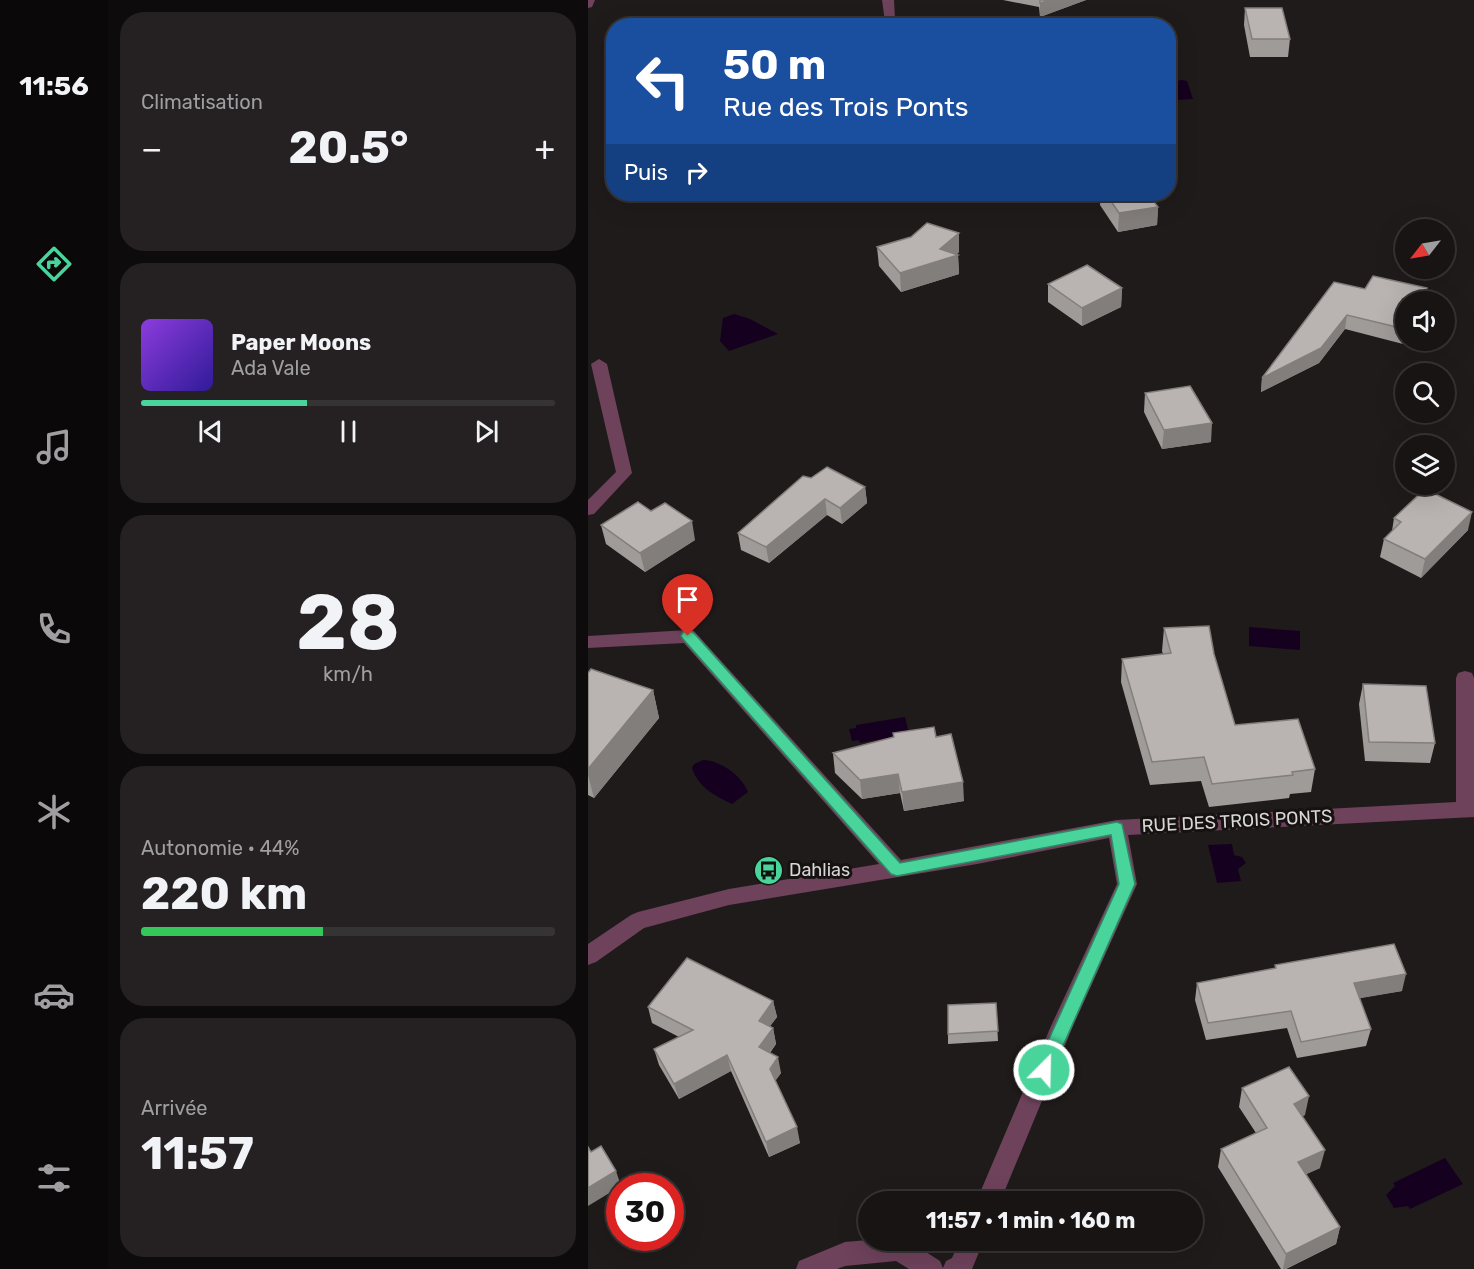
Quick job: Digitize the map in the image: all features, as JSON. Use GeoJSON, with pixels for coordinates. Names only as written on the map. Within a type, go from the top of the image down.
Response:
{"type":"FeatureCollection","features":[{"type":"Feature","properties":{"kind":"street"},"geometry":{"type":"LineString","coordinates":[[588,5],[589,0]]}},
{"type":"Feature","properties":{"kind":"street"},"geometry":{"type":"LineString","coordinates":[[888,0],[888,18]]}},
{"type":"Feature","properties":{"kind":"street"},"geometry":{"type":"LineString","coordinates":[[588,510],[624,473],[599,364]]}},
{"type":"Feature","properties":{"kind":"street"},"geometry":{"type":"LineString","coordinates":[[588,642],[688,636],[897,870]]}},
{"type":"Feature","properties":{"kind":"street"},"geometry":{"type":"LineString","coordinates":[[1465,678],[1470,809]]}},
{"type":"Feature","properties":{"kind":"street","name":"RUE DES TROIS PONTS"},"geometry":{"type":"LineString","coordinates":[[588,956],[638,921],[729,897],[897,870],[1117,828],[1470,809]]}},
{"type":"Feature","properties":{"kind":"street"},"geometry":{"type":"LineString","coordinates":[[993,1191],[1062,1026],[1127,884],[1117,828]]}},
{"type":"Feature","properties":{"kind":"street"},"geometry":{"type":"LineString","coordinates":[[808,1269],[844,1254],[899,1249],[931,1269]]}},
{"type":"Feature","properties":{"kind":"street"},"geometry":{"type":"LineString","coordinates":[[955,1269],[961,1266],[967,1251]]}},
{"type":"Feature","properties":{"kind":"shaded area"},"geometry":{"type":"Polygon","coordinates":[[[1176,81],[1187,81],[1193,99],[1176,100],[1176,81]]]}},
{"type":"Feature","properties":{"kind":"shaded area"},"geometry":{"type":"Polygon","coordinates":[[[734,314],[750,319],[778,334],[729,351],[720,341],[723,318],[734,314]]]}},
{"type":"Feature","properties":{"kind":"shaded area"},"geometry":{"type":"Polygon","coordinates":[[[1249,627],[1300,631],[1300,650],[1249,646],[1249,627]]]}},
{"type":"Feature","properties":{"kind":"shaded area"},"geometry":{"type":"Polygon","coordinates":[[[905,717],[909,734],[860,743],[859,740],[852,741],[849,729],[856,728],[856,725],[905,717]]]}},
{"type":"Feature","properties":{"kind":"shaded area"},"geometry":{"type":"Polygon","coordinates":[[[703,760],[730,770],[741,780],[748,792],[732,804],[713,794],[698,781],[692,768],[694,764],[703,760]]]}},
{"type":"Feature","properties":{"kind":"shaded area"},"geometry":{"type":"Polygon","coordinates":[[[1232,844],[1234,855],[1242,857],[1246,863],[1238,869],[1241,881],[1217,883],[1208,845],[1232,844]]]}},
{"type":"Feature","properties":{"kind":"shaded area"},"geometry":{"type":"Polygon","coordinates":[[[1445,1158],[1463,1184],[1410,1209],[1408,1206],[1394,1208],[1386,1195],[1395,1186],[1393,1183],[1445,1158]]]}},
{"type":"Feature","properties":{"kind":"building"},"geometry":{"type":"Polygon","coordinates":[[[1245,8],[1282,8],[1290,39],[1252,39],[1245,8]]]}},
{"type":"Feature","properties":{"kind":"building"},"geometry":{"type":"Polygon","coordinates":[[[1111,201],[1153,201],[1158,207],[1119,213],[1111,201]]]}},
{"type":"Feature","properties":{"kind":"building"},"geometry":{"type":"Polygon","coordinates":[[[927,223],[959,233],[940,249],[958,255],[900,273],[877,247],[911,237],[927,223]]]}},
{"type":"Feature","properties":{"kind":"building"},"geometry":{"type":"Polygon","coordinates":[[[1087,265],[1122,288],[1082,308],[1048,284],[1087,265]]]}},
{"type":"Feature","properties":{"kind":"building"},"geometry":{"type":"Polygon","coordinates":[[[1373,276],[1427,288],[1426,291],[1395,291],[1395,327],[1347,315],[1321,348],[1262,378],[1334,282],[1365,289],[1373,276]]]}},
{"type":"Feature","properties":{"kind":"building"},"geometry":{"type":"Polygon","coordinates":[[[1190,386],[1212,423],[1164,430],[1145,393],[1190,386]]]}},
{"type":"Feature","properties":{"kind":"building"},"geometry":{"type":"Polygon","coordinates":[[[827,467],[865,487],[840,508],[825,499],[766,547],[738,533],[803,476],[811,478],[827,467]]]}},
{"type":"Feature","properties":{"kind":"building"},"geometry":{"type":"Polygon","coordinates":[[[1419,495],[1437,495],[1472,512],[1425,559],[1384,539],[1401,522],[1394,518],[1419,495]]]}},
{"type":"Feature","properties":{"kind":"building"},"geometry":{"type":"Polygon","coordinates":[[[638,502],[651,511],[665,503],[692,521],[640,553],[601,525],[638,502]]]}},
{"type":"Feature","properties":{"kind":"building"},"geometry":{"type":"Polygon","coordinates":[[[1209,626],[1214,654],[1235,725],[1298,719],[1315,769],[1292,772],[1293,775],[1212,784],[1204,757],[1152,762],[1122,659],[1171,653],[1164,628],[1209,626]]]}},
{"type":"Feature","properties":{"kind":"building"},"geometry":{"type":"Polygon","coordinates":[[[591,669],[653,690],[588,769],[588,673],[591,669]]]}},
{"type":"Feature","properties":{"kind":"building"},"geometry":{"type":"Polygon","coordinates":[[[1363,684],[1426,686],[1435,743],[1369,742],[1363,684]]]}},
{"type":"Feature","properties":{"kind":"building"},"geometry":{"type":"Polygon","coordinates":[[[934,727],[936,737],[951,734],[963,782],[902,792],[898,774],[860,780],[833,753],[894,737],[893,733],[934,727]]]}},
{"type":"Feature","properties":{"kind":"building"},"geometry":{"type":"Polygon","coordinates":[[[1394,944],[1406,974],[1354,983],[1371,1029],[1301,1042],[1291,1011],[1208,1023],[1197,983],[1276,968],[1275,965],[1394,944]]]}},
{"type":"Feature","properties":{"kind":"building"},"geometry":{"type":"Polygon","coordinates":[[[687,958],[773,1001],[759,1021],[773,1028],[759,1047],[778,1057],[770,1069],[797,1127],[766,1142],[727,1055],[674,1084],[654,1049],[693,1030],[648,1007],[687,958]]]}},
{"type":"Feature","properties":{"kind":"building"},"geometry":{"type":"Polygon","coordinates":[[[996,1003],[998,1031],[948,1034],[948,1005],[996,1003]]]}},
{"type":"Feature","properties":{"kind":"building"},"geometry":{"type":"Polygon","coordinates":[[[1289,1067],[1309,1096],[1294,1104],[1325,1150],[1298,1162],[1340,1227],[1286,1254],[1221,1149],[1267,1128],[1242,1088],[1289,1067]]]}},
{"type":"Feature","properties":{"kind":"building"},"geometry":{"type":"Polygon","coordinates":[[[601,1146],[616,1171],[606,1173],[606,1177],[588,1188],[588,1147],[591,1152],[601,1146]]]}},
{"type":"Feature","properties":{"kind":"place","name":"Dahlias"},"geometry":{"type":"Point","coordinates":[768,870]}},
{"type":"Feature","properties":{"kind":"route"},"geometry":{"type":"LineString","coordinates":[[688,636],[897,870],[1117,828],[1127,884],[1044,1070]]}}]}
